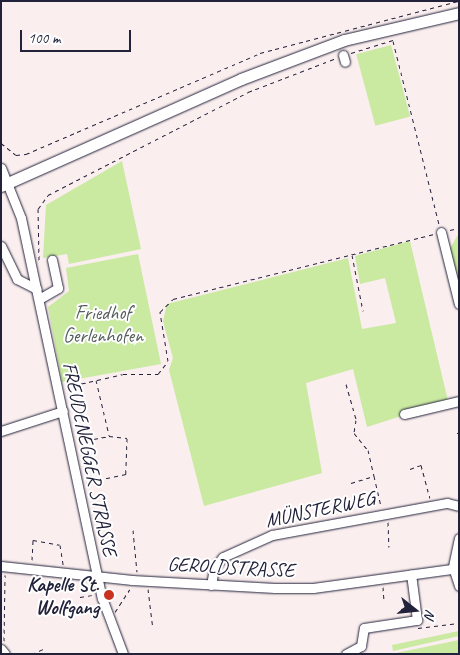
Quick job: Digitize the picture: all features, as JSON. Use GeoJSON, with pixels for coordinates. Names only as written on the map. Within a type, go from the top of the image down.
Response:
{"type":"FeatureCollection","features":[{"type":"Feature","properties":{"kind":"main road"},"geometry":{"type":"LineString","coordinates":[[5,184],[241,79],[344,40],[459,13]]}},
{"type":"Feature","properties":{"kind":"street","name":"FREUDENEGGER STRASSE"},"geometry":{"type":"LineString","coordinates":[[1,168],[34,275],[63,411],[75,484],[100,594],[123,654]]}},
{"type":"Feature","properties":{"kind":"street"},"geometry":{"type":"LineString","coordinates":[[441,232],[459,304]]}},
{"type":"Feature","properties":{"kind":"street"},"geometry":{"type":"LineString","coordinates":[[1,246],[18,279],[37,289]]}},
{"type":"Feature","properties":{"kind":"street"},"geometry":{"type":"LineString","coordinates":[[39,299],[58,288],[52,260]]}},
{"type":"Feature","properties":{"kind":"street"},"geometry":{"type":"LineString","coordinates":[[404,414],[459,401]]}},
{"type":"Feature","properties":{"kind":"street"},"geometry":{"type":"LineString","coordinates":[[1,431],[63,411]]}},
{"type":"Feature","properties":{"kind":"street","name":"MÜNSTERWEG"},"geometry":{"type":"LineString","coordinates":[[211,585],[217,563],[245,546],[272,535],[432,506],[459,505]]}},
{"type":"Feature","properties":{"kind":"street"},"geometry":{"type":"LineString","coordinates":[[459,538],[456,567],[459,586]]}},
{"type":"Feature","properties":{"kind":"street","name":"GEROLDSTRASSE"},"geometry":{"type":"LineString","coordinates":[[3,566],[148,581],[313,588],[456,567]]}},
{"type":"Feature","properties":{"kind":"street"},"geometry":{"type":"LineString","coordinates":[[346,654],[361,646],[364,628],[411,624],[419,614],[410,574]]}},
{"type":"Feature","properties":{"kind":"path"},"geometry":{"type":"LineString","coordinates":[[1,143],[16,155],[26,154],[260,52],[458,1]]}},
{"type":"Feature","properties":{"kind":"path"},"geometry":{"type":"LineString","coordinates":[[389,29],[441,232]]}},
{"type":"Feature","properties":{"kind":"path"},"geometry":{"type":"LineString","coordinates":[[34,275],[41,254],[38,209],[48,195],[248,92],[393,40]]}},
{"type":"Feature","properties":{"kind":"path"},"geometry":{"type":"LineString","coordinates":[[58,389],[96,380],[158,374],[165,368],[168,352],[160,312],[166,302],[459,228]]}},
{"type":"Feature","properties":{"kind":"path"},"geometry":{"type":"LineString","coordinates":[[351,254],[363,310]]}},
{"type":"Feature","properties":{"kind":"path"},"geometry":{"type":"LineString","coordinates":[[96,380],[109,436]]}},
{"type":"Feature","properties":{"kind":"path"},"geometry":{"type":"LineString","coordinates":[[346,384],[356,420],[354,433],[368,450],[385,514],[389,547]]}},
{"type":"Feature","properties":{"kind":"path"},"geometry":{"type":"LineString","coordinates":[[69,447],[87,438],[109,436],[127,438],[126,474],[75,484]]}},
{"type":"Feature","properties":{"kind":"path"},"geometry":{"type":"LineString","coordinates":[[410,469],[421,465],[432,506]]}},
{"type":"Feature","properties":{"kind":"path"},"geometry":{"type":"LineString","coordinates":[[350,483],[374,476]]}},
{"type":"Feature","properties":{"kind":"path"},"geometry":{"type":"LineString","coordinates":[[110,618],[126,600],[134,580],[133,530]]}},
{"type":"Feature","properties":{"kind":"path"},"geometry":{"type":"LineString","coordinates":[[31,570],[33,540],[60,545],[65,573]]}},
{"type":"Feature","properties":{"kind":"path"},"geometry":{"type":"LineString","coordinates":[[3,566],[3,650]]}},
{"type":"Feature","properties":{"kind":"path"},"geometry":{"type":"LineString","coordinates":[[382,579],[384,600]]}},
{"type":"Feature","properties":{"kind":"path"},"geometry":{"type":"LineString","coordinates":[[148,581],[153,628]]}},
{"type":"Feature","properties":{"kind":"path"},"geometry":{"type":"LineString","coordinates":[[80,597],[100,594]]}},
{"type":"Feature","properties":{"kind":"path"},"geometry":{"type":"LineString","coordinates":[[411,624],[422,631],[459,623]]}},
{"type":"Feature","properties":{"kind":"path"},"geometry":{"type":"LineString","coordinates":[[32,654],[43,649]]}},
{"type":"Feature","properties":{"kind":"green space"},"geometry":{"type":"Polygon","coordinates":[[[391,45],[410,116],[375,126],[356,54],[391,45]]]}},
{"type":"Feature","properties":{"kind":"green space"},"geometry":{"type":"Polygon","coordinates":[[[122,161],[141,249],[69,264],[67,254],[43,258],[46,205],[122,161]]]}},
{"type":"Feature","properties":{"kind":"green space"},"geometry":{"type":"Polygon","coordinates":[[[459,233],[459,291],[448,252],[459,233]]]}},
{"type":"Feature","properties":{"kind":"green space"},"geometry":{"type":"Polygon","coordinates":[[[410,241],[448,401],[367,427],[353,369],[306,383],[322,473],[204,506],[169,370],[173,358],[163,321],[167,304],[348,258],[362,329],[396,323],[385,278],[360,284],[355,256],[410,241]]]}},
{"type":"Feature","properties":{"kind":"green space","name":"Friedhof Gerlenhofen"},"geometry":{"type":"Polygon","coordinates":[[[138,254],[161,364],[62,382],[48,307],[69,291],[66,268],[138,254]]]}},
{"type":"Feature","properties":{"kind":"green space"},"geometry":{"type":"Polygon","coordinates":[[[459,631],[459,636],[393,651],[392,645],[459,631]]]}},
{"type":"Feature","properties":{"kind":"green space"},"geometry":{"type":"Polygon","coordinates":[[[459,640],[459,654],[396,654],[396,653],[459,640]]]}},
{"type":"Feature","properties":{"kind":"place","name":"Kapelle St. Wolfgang"},"geometry":{"type":"Point","coordinates":[109,595]}}]}
